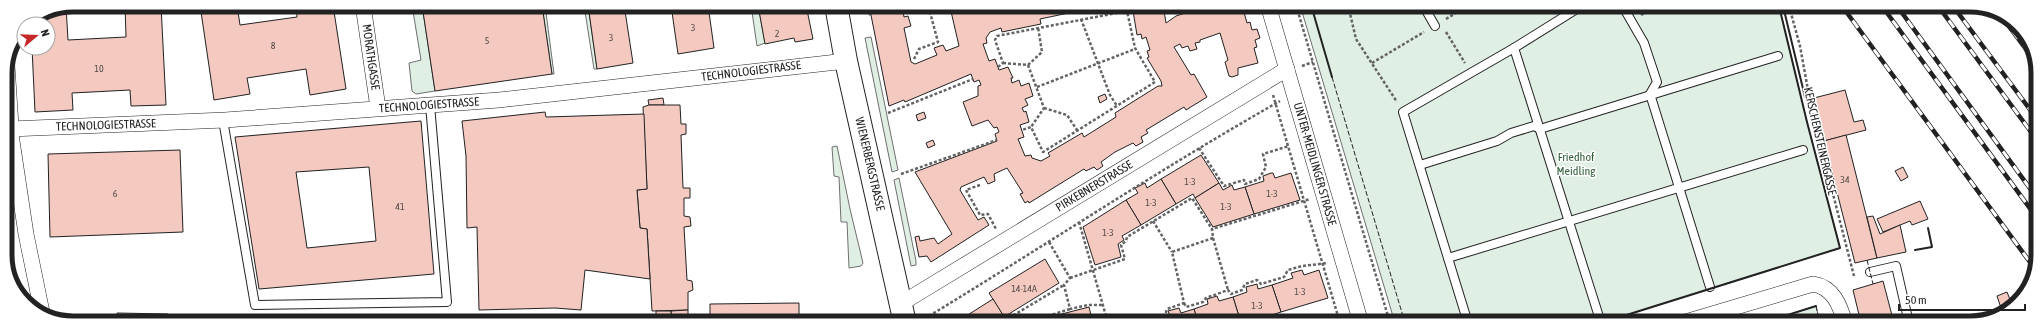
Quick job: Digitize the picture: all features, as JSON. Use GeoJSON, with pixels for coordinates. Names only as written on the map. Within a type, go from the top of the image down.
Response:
{"type":"FeatureCollection","features":[{"type":"Feature","properties":{"kind":"main road","name":"WIENERBERGSTRASSE"},"geometry":{"type":"LineString","coordinates":[[837,12],[846,61],[904,313]]}},
{"type":"Feature","properties":{"kind":"street","name":"MORATHGASSE"},"geometry":{"type":"LineString","coordinates":[[364,12],[378,108]]}},
{"type":"Feature","properties":{"kind":"street","name":"UNTER-MEIDLINGER STRASSE"},"geometry":{"type":"LineString","coordinates":[[1270,12],[1359,316]]}},
{"type":"Feature","properties":{"kind":"street","name":"TECHNOLOGIESTRASSE"},"geometry":{"type":"LineString","coordinates":[[12,135],[499,100],[846,61]]}},
{"type":"Feature","properties":{"kind":"street","name":"PIRKEBNERSTRASSE"},"geometry":{"type":"LineString","coordinates":[[904,313],[1004,241],[1287,69]]}},
{"type":"Feature","properties":{"kind":"street"},"geometry":{"type":"LineString","coordinates":[[12,142],[26,234],[41,307]]}},
{"type":"Feature","properties":{"kind":"street"},"geometry":{"type":"LineString","coordinates":[[1705,316],[1807,285],[1819,285],[1831,293],[1837,300],[1843,316]]}},
{"type":"Feature","properties":{"kind":"lane"},"geometry":{"type":"LineString","coordinates":[[1428,12],[1437,24]]}},
{"type":"Feature","properties":{"kind":"lane"},"geometry":{"type":"LineString","coordinates":[[1466,316],[1403,112],[1574,12]]}},
{"type":"Feature","properties":{"kind":"lane"},"geometry":{"type":"LineString","coordinates":[[1626,12],[1644,43],[1657,82],[1650,94],[1710,287]]}},
{"type":"Feature","properties":{"kind":"lane"},"geometry":{"type":"LineString","coordinates":[[1514,48],[1599,316]]}},
{"type":"Feature","properties":{"kind":"lane"},"geometry":{"type":"LineString","coordinates":[[1420,165],[1498,141],[1510,133],[1534,126],[1540,129],[1650,94],[1778,56]]}},
{"type":"Feature","properties":{"kind":"lane"},"geometry":{"type":"LineString","coordinates":[[222,120],[254,305],[447,302],[430,105]]}},
{"type":"Feature","properties":{"kind":"lane"},"geometry":{"type":"LineString","coordinates":[[1448,258],[1803,150]]}},
{"type":"Feature","properties":{"kind":"lane"},"geometry":{"type":"LineString","coordinates":[[1870,272],[1896,266],[1908,316]]}},
{"type":"Feature","properties":{"kind":"path"},"geometry":{"type":"LineString","coordinates":[[914,59],[919,49],[938,42],[930,12]]}},
{"type":"Feature","properties":{"kind":"path"},"geometry":{"type":"LineString","coordinates":[[1003,63],[995,40],[997,36],[1121,12]]}},
{"type":"Feature","properties":{"kind":"path"},"geometry":{"type":"LineString","coordinates":[[1031,127],[1043,152],[1155,82],[1135,48],[1127,12]]}},
{"type":"Feature","properties":{"kind":"path"},"geometry":{"type":"LineString","coordinates":[[1298,12],[1388,316]]}},
{"type":"Feature","properties":{"kind":"path"},"geometry":{"type":"LineString","coordinates":[[1350,12],[1356,39],[1403,112]]}},
{"type":"Feature","properties":{"kind":"path"},"geometry":{"type":"LineString","coordinates":[[1371,63],[1457,12]]}},
{"type":"Feature","properties":{"kind":"path"},"geometry":{"type":"LineString","coordinates":[[1632,20],[1647,12]]}},
{"type":"Feature","properties":{"kind":"path","name":"KERSCHENSTEINERGASSE"},"geometry":{"type":"LineString","coordinates":[[1791,12],[1800,46],[1812,112],[1854,276]]}},
{"type":"Feature","properties":{"kind":"path"},"geometry":{"type":"LineString","coordinates":[[1081,19],[1110,95],[1117,106]]}},
{"type":"Feature","properties":{"kind":"path"},"geometry":{"type":"LineString","coordinates":[[1437,24],[1471,73]]}},
{"type":"Feature","properties":{"kind":"path"},"geometry":{"type":"LineString","coordinates":[[998,67],[1003,63],[1028,65],[1042,52],[1038,27]]}},
{"type":"Feature","properties":{"kind":"path"},"geometry":{"type":"LineString","coordinates":[[1037,87],[1135,48]]}},
{"type":"Feature","properties":{"kind":"path"},"geometry":{"type":"LineString","coordinates":[[1028,65],[1044,108]]}},
{"type":"Feature","properties":{"kind":"path"},"geometry":{"type":"LineString","coordinates":[[888,113],[973,79]]}},
{"type":"Feature","properties":{"kind":"path"},"geometry":{"type":"LineString","coordinates":[[929,316],[1199,148],[1276,104],[1338,316]]}},
{"type":"Feature","properties":{"kind":"path"},"geometry":{"type":"LineString","coordinates":[[1044,108],[1068,115],[1077,130]]}},
{"type":"Feature","properties":{"kind":"path"},"geometry":{"type":"LineString","coordinates":[[1022,130],[1031,127],[1044,108]]}},
{"type":"Feature","properties":{"kind":"path"},"geometry":{"type":"LineString","coordinates":[[901,174],[997,140]]}},
{"type":"Feature","properties":{"kind":"path"},"geometry":{"type":"LineString","coordinates":[[1199,148],[1224,186],[1244,180],[1245,184],[1259,179],[1266,167],[1263,154],[1308,140]]}},
{"type":"Feature","properties":{"kind":"path"},"geometry":{"type":"LineString","coordinates":[[980,185],[966,190],[980,215],[988,214],[1004,241]]}},
{"type":"Feature","properties":{"kind":"path"},"geometry":{"type":"LineString","coordinates":[[1212,229],[1324,195]]}},
{"type":"Feature","properties":{"kind":"path"},"geometry":{"type":"LineString","coordinates":[[1012,316],[1064,285],[1070,278],[1125,259],[1121,245],[1126,241],[1127,237],[1192,198],[1212,229],[1213,238],[1228,290],[1231,294],[1242,290],[1244,284],[1257,280],[1261,284],[1284,277],[1288,270],[1302,266],[1343,262]]}},
{"type":"Feature","properties":{"kind":"path"},"geometry":{"type":"LineString","coordinates":[[1154,221],[1172,252],[1186,307],[1203,302],[1206,298],[1228,290]]}},
{"type":"Feature","properties":{"kind":"path"},"geometry":{"type":"LineString","coordinates":[[1079,222],[1106,316]]}},
{"type":"Feature","properties":{"kind":"path"},"geometry":{"type":"LineString","coordinates":[[1172,252],[1213,238]]}},
{"type":"Feature","properties":{"kind":"path"},"geometry":{"type":"LineString","coordinates":[[1049,242],[1070,278]]}},
{"type":"Feature","properties":{"kind":"path"},"geometry":{"type":"LineString","coordinates":[[1064,285],[1070,309]]}},
{"type":"Feature","properties":{"kind":"path"},"geometry":{"type":"LineString","coordinates":[[1161,316],[1164,315],[1167,309],[1184,303]]}},
{"type":"Feature","properties":{"kind":"path"},"geometry":{"type":"LineString","coordinates":[[1051,316],[1070,309],[1088,305],[1104,305]]}},
{"type":"Feature","properties":{"kind":"green space"},"geometry":{"type":"Polygon","coordinates":[[[413,12],[423,12],[435,91],[416,94],[412,91],[409,63],[421,60],[413,12]]]}},
{"type":"Feature","properties":{"kind":"green space"},"geometry":{"type":"Polygon","coordinates":[[[543,12],[546,12],[554,74],[552,74],[543,12]]]}},
{"type":"Feature","properties":{"kind":"green space"},"geometry":{"type":"Polygon","coordinates":[[[585,12],[589,12],[597,69],[594,69],[585,12]]]}},
{"type":"Feature","properties":{"kind":"green space"},"geometry":{"type":"Polygon","coordinates":[[[752,12],[759,12],[765,43],[757,46],[752,12]]]}},
{"type":"Feature","properties":{"kind":"green space","name":"Friedhof Meidling"},"geometry":{"type":"Polygon","coordinates":[[[1302,12],[1780,12],[1840,248],[1623,316],[1393,316],[1302,12]]]}},
{"type":"Feature","properties":{"kind":"green space"},"geometry":{"type":"Polygon","coordinates":[[[871,37],[898,170],[892,172],[865,38],[871,37]]]}},
{"type":"Feature","properties":{"kind":"green space"},"geometry":{"type":"Polygon","coordinates":[[[837,146],[863,263],[861,266],[849,268],[847,222],[841,222],[839,177],[834,176],[832,147],[837,146]]]}},
{"type":"Feature","properties":{"kind":"green space"},"geometry":{"type":"Polygon","coordinates":[[[899,178],[916,261],[916,265],[911,266],[894,180],[899,178]]]}},
{"type":"Feature","properties":{"kind":"green space"},"geometry":{"type":"Polygon","coordinates":[[[1816,306],[1818,316],[1784,316],[1816,306]]]}},
{"type":"Feature","properties":{"kind":"building"},"geometry":{"type":"Polygon","coordinates":[[[125,12],[161,12],[166,105],[131,106],[130,90],[72,93],[73,110],[35,112],[32,56],[56,56],[56,16],[53,16],[66,13],[68,40],[126,37],[125,12]]]}},
{"type":"Feature","properties":{"kind":"building"},"geometry":{"type":"Polygon","coordinates":[[[201,12],[238,12],[240,25],[297,17],[297,12],[334,12],[346,89],[310,95],[306,69],[247,78],[250,94],[214,100],[201,12]]]}},
{"type":"Feature","properties":{"kind":"building"},"geometry":{"type":"Polygon","coordinates":[[[423,12],[543,12],[552,74],[435,91],[423,12]]]}},
{"type":"Feature","properties":{"kind":"building"},"geometry":{"type":"Polygon","coordinates":[[[589,12],[625,12],[633,63],[597,69],[589,12]]]}},
{"type":"Feature","properties":{"kind":"building"},"geometry":{"type":"Polygon","coordinates":[[[672,12],[709,12],[714,48],[678,54],[672,12]]]}},
{"type":"Feature","properties":{"kind":"building"},"geometry":{"type":"Polygon","coordinates":[[[759,12],[807,12],[813,39],[795,42],[794,38],[765,44],[759,12]]]}},
{"type":"Feature","properties":{"kind":"building"},"geometry":{"type":"Polygon","coordinates":[[[870,12],[903,12],[904,17],[908,16],[911,26],[904,28],[911,62],[915,64],[937,55],[934,48],[943,45],[946,51],[959,46],[951,12],[1073,12],[1040,19],[1041,24],[1002,32],[1001,28],[990,32],[986,38],[987,43],[983,44],[989,61],[995,59],[999,70],[1008,67],[1013,78],[1011,78],[1012,83],[1019,80],[1021,86],[1029,83],[1033,96],[1025,99],[1028,105],[1022,108],[1024,112],[1026,111],[1029,122],[1020,125],[1024,137],[1018,139],[1025,156],[1031,155],[1032,158],[1041,161],[1050,156],[1048,153],[1082,133],[1084,137],[1116,117],[1115,113],[1158,86],[1162,86],[1161,81],[1147,58],[1149,57],[1147,51],[1150,50],[1146,37],[1142,39],[1141,34],[1137,35],[1133,12],[1164,12],[1166,23],[1176,16],[1188,12],[1244,12],[1247,23],[1250,22],[1252,30],[1257,29],[1260,38],[1255,40],[1257,47],[1254,48],[1258,63],[1238,68],[1238,75],[1232,77],[1229,76],[1225,62],[1228,60],[1220,33],[1195,43],[1197,49],[1190,51],[1188,46],[1182,48],[1180,44],[1174,47],[1191,75],[1194,74],[1207,97],[1186,110],[1184,107],[1146,130],[1148,133],[1141,137],[1143,142],[1136,146],[1133,143],[1115,152],[1101,162],[1103,166],[1097,170],[1094,167],[1086,171],[1084,169],[1029,203],[1028,201],[1025,203],[1020,194],[1023,193],[1007,168],[994,174],[995,181],[988,184],[984,177],[961,187],[960,190],[978,220],[984,217],[989,225],[931,262],[927,256],[919,257],[915,237],[919,236],[920,241],[934,238],[938,244],[952,234],[915,172],[997,141],[995,134],[999,132],[997,127],[994,128],[988,120],[972,126],[963,102],[978,96],[978,86],[981,85],[979,80],[974,82],[971,74],[905,102],[904,100],[889,106],[870,12]]]}},
{"type":"Feature","properties":{"kind":"building"},"geometry":{"type":"Polygon","coordinates":[[[1845,90],[1854,122],[1863,120],[1866,130],[1824,141],[1814,98],[1845,90]]]}},
{"type":"Feature","properties":{"kind":"building"},"geometry":{"type":"Polygon","coordinates":[[[1105,94],[1107,99],[1100,103],[1098,97],[1105,94]]]}},
{"type":"Feature","properties":{"kind":"building"},"geometry":{"type":"Polygon","coordinates":[[[663,98],[664,105],[649,105],[648,100],[663,98]]]}},
{"type":"Feature","properties":{"kind":"building"},"geometry":{"type":"Polygon","coordinates":[[[649,105],[680,105],[681,124],[686,124],[686,134],[681,135],[683,188],[690,188],[690,198],[684,198],[684,216],[690,217],[691,226],[684,227],[687,280],[692,281],[693,290],[688,292],[688,310],[652,311],[647,229],[640,228],[637,190],[647,189],[643,107],[649,105]]]}},
{"type":"Feature","properties":{"kind":"building"},"geometry":{"type":"Polygon","coordinates":[[[545,112],[546,117],[644,114],[647,189],[637,190],[640,228],[647,229],[650,279],[585,270],[581,310],[555,308],[479,310],[477,227],[467,228],[466,156],[462,121],[545,112]]]}},
{"type":"Feature","properties":{"kind":"building"},"geometry":{"type":"Polygon","coordinates":[[[924,112],[926,118],[918,121],[916,115],[924,112]]]}},
{"type":"Feature","properties":{"kind":"building"},"geometry":{"type":"Polygon","coordinates":[[[421,121],[434,274],[259,289],[235,137],[421,121]],[[369,167],[296,172],[307,248],[376,241],[369,167]]]}},
{"type":"Feature","properties":{"kind":"building"},"geometry":{"type":"Polygon","coordinates":[[[1846,135],[1877,258],[1855,263],[1824,141],[1846,135]]]}},
{"type":"Feature","properties":{"kind":"building"},"geometry":{"type":"Polygon","coordinates":[[[933,140],[935,145],[928,148],[926,143],[933,140]]]}},
{"type":"Feature","properties":{"kind":"building"},"geometry":{"type":"Polygon","coordinates":[[[180,150],[183,232],[50,237],[48,154],[180,150]]]}},
{"type":"Feature","properties":{"kind":"building"},"geometry":{"type":"Polygon","coordinates":[[[1201,155],[1219,183],[1195,198],[1193,194],[1176,204],[1161,179],[1201,155]]]}},
{"type":"Feature","properties":{"kind":"building"},"geometry":{"type":"Polygon","coordinates":[[[1903,167],[1908,177],[1901,181],[1895,171],[1903,167]]]}},
{"type":"Feature","properties":{"kind":"building"},"geometry":{"type":"Polygon","coordinates":[[[1273,173],[1275,178],[1291,173],[1300,200],[1254,214],[1245,187],[1264,181],[1263,176],[1273,173]]]}},
{"type":"Feature","properties":{"kind":"building"},"geometry":{"type":"Polygon","coordinates":[[[1161,179],[1176,204],[1141,225],[1126,200],[1138,193],[1135,188],[1145,183],[1147,188],[1161,179]]]}},
{"type":"Feature","properties":{"kind":"building"},"geometry":{"type":"Polygon","coordinates":[[[1219,183],[1223,190],[1232,185],[1234,190],[1245,187],[1254,214],[1213,227],[1195,198],[1219,183]]]}},
{"type":"Feature","properties":{"kind":"building"},"geometry":{"type":"Polygon","coordinates":[[[1126,200],[1141,225],[1122,236],[1124,240],[1118,244],[1121,257],[1095,265],[1083,227],[1126,200]]]}},
{"type":"Feature","properties":{"kind":"building"},"geometry":{"type":"Polygon","coordinates":[[[1920,201],[1928,219],[1912,225],[1910,221],[1883,232],[1877,219],[1920,201]]]}},
{"type":"Feature","properties":{"kind":"building"},"geometry":{"type":"Polygon","coordinates":[[[1873,216],[1880,234],[1900,225],[1906,252],[1877,258],[1867,217],[1873,216]]]}},
{"type":"Feature","properties":{"kind":"building"},"geometry":{"type":"Polygon","coordinates":[[[1045,259],[1059,283],[1006,316],[1003,316],[989,293],[1045,259]]]}},
{"type":"Feature","properties":{"kind":"building"},"geometry":{"type":"Polygon","coordinates":[[[1302,270],[1304,275],[1319,270],[1328,298],[1281,312],[1272,285],[1293,278],[1291,273],[1302,270]]]}},
{"type":"Feature","properties":{"kind":"building"},"geometry":{"type":"Polygon","coordinates":[[[1883,281],[1892,316],[1859,316],[1853,290],[1883,281]]]}},
{"type":"Feature","properties":{"kind":"building"},"geometry":{"type":"Polygon","coordinates":[[[1257,284],[1258,289],[1272,285],[1281,312],[1269,316],[1239,316],[1233,297],[1247,292],[1246,287],[1257,284]]]}},
{"type":"Feature","properties":{"kind":"building"},"geometry":{"type":"Polygon","coordinates":[[[2007,292],[2010,301],[2001,308],[1997,296],[2007,292]]]}},
{"type":"Feature","properties":{"kind":"building"},"geometry":{"type":"Polygon","coordinates":[[[1217,296],[1219,301],[1233,297],[1239,316],[1196,316],[1194,309],[1208,304],[1207,299],[1217,296]]]}},
{"type":"Feature","properties":{"kind":"building"},"geometry":{"type":"Polygon","coordinates":[[[993,299],[1004,316],[966,316],[993,299]]]}},
{"type":"Feature","properties":{"kind":"building"},"geometry":{"type":"Polygon","coordinates":[[[799,303],[799,316],[710,316],[710,304],[799,303]]]}},
{"type":"Feature","properties":{"kind":"building"},"geometry":{"type":"Polygon","coordinates":[[[1089,307],[1091,316],[1054,316],[1089,307]]]}},
{"type":"Feature","properties":{"kind":"building"},"geometry":{"type":"Polygon","coordinates":[[[1179,308],[1181,313],[1194,309],[1196,316],[1170,316],[1168,311],[1179,308]]]}},
{"type":"Feature","properties":{"kind":"building"},"geometry":{"type":"Polygon","coordinates":[[[688,310],[688,316],[671,316],[671,311],[688,310]]]}},
{"type":"Feature","properties":{"kind":"building"},"geometry":{"type":"Polygon","coordinates":[[[656,311],[671,311],[671,316],[656,316],[656,311]]]}},
{"type":"Feature","properties":{"kind":"building"},"geometry":{"type":"Polygon","coordinates":[[[117,313],[168,314],[168,316],[117,316],[117,313]]]}},
{"type":"Feature","properties":{"kind":"railway"},"geometry":{"type":"LineString","coordinates":[[1846,12],[2030,262]]}},
{"type":"Feature","properties":{"kind":"railway"},"geometry":{"type":"LineString","coordinates":[[1886,12],[2031,210]]}},
{"type":"Feature","properties":{"kind":"railway"},"geometry":{"type":"LineString","coordinates":[[1901,12],[2031,190]]}},
{"type":"Feature","properties":{"kind":"railway"},"geometry":{"type":"LineString","coordinates":[[1942,12],[2031,132]]}},
{"type":"Feature","properties":{"kind":"railway"},"geometry":{"type":"LineString","coordinates":[[1957,12],[2031,111]]}},
{"type":"Feature","properties":{"kind":"railway"},"geometry":{"type":"LineString","coordinates":[[2010,27],[2027,50]]}},
{"type":"Feature","properties":{"kind":"fence"},"geometry":{"type":"LineString","coordinates":[[1332,77],[1403,316]]}},
{"type":"Feature","properties":{"kind":"fence"},"geometry":{"type":"LineString","coordinates":[[1867,260],[1873,284]]}},
{"type":"Feature","properties":{"kind":"fence"},"geometry":{"type":"LineString","coordinates":[[1816,306],[1818,316]]}},
{"type":"Feature","properties":{"kind":"wall"},"geometry":{"type":"LineString","coordinates":[[1313,12],[1332,77]]}},
{"type":"Feature","properties":{"kind":"wall"},"geometry":{"type":"LineString","coordinates":[[1623,316],[1840,248],[1780,12]]}},
{"type":"Feature","properties":{"kind":"wall"},"geometry":{"type":"LineString","coordinates":[[1784,12],[1805,97]]}},
{"type":"Feature","properties":{"kind":"wall"},"geometry":{"type":"LineString","coordinates":[[1915,250],[1932,247],[1928,228]]}},
{"type":"Feature","properties":{"kind":"wall"},"geometry":{"type":"LineString","coordinates":[[1784,316],[1816,306]]}}]}
